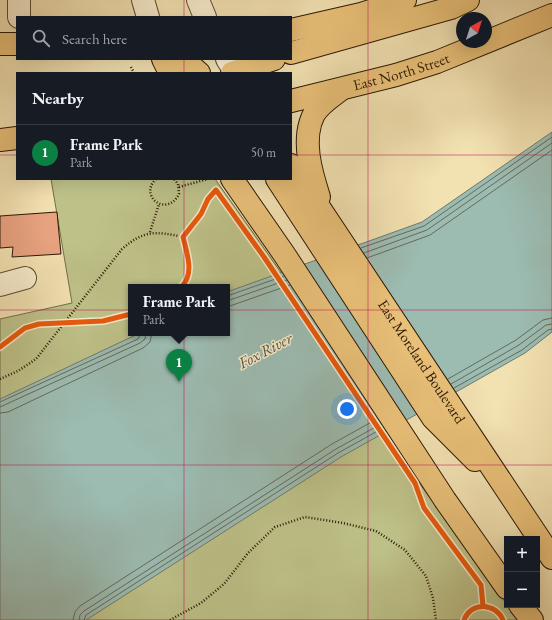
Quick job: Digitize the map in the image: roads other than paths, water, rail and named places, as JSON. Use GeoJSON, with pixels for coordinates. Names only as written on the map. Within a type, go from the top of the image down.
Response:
{"type":"FeatureCollection","features":[{"type":"Feature","properties":{"kind":"main road"},"geometry":{"type":"LineString","coordinates":[[292,30],[361,14],[405,0]]}},
{"type":"Feature","properties":{"kind":"main road"},"geometry":{"type":"LineString","coordinates":[[292,53],[451,8],[468,0]]}},
{"type":"Feature","properties":{"kind":"main road","name":"East North Street"},"geometry":{"type":"LineString","coordinates":[[292,101],[396,75],[437,62],[552,15]]}},
{"type":"Feature","properties":{"kind":"main road"},"geometry":{"type":"LineString","coordinates":[[0,44],[16,44]]}},
{"type":"Feature","properties":{"kind":"main road"},"geometry":{"type":"LineString","coordinates":[[164,60],[170,72]]}},
{"type":"Feature","properties":{"kind":"main road"},"geometry":{"type":"LineString","coordinates":[[184,60],[198,72]]}},
{"type":"Feature","properties":{"kind":"main road"},"geometry":{"type":"LineString","coordinates":[[233,69],[270,60]]}},
{"type":"Feature","properties":{"kind":"main road"},"geometry":{"type":"LineString","coordinates":[[318,225],[314,181],[308,150],[309,128],[315,113],[326,101],[343,88]]}},
{"type":"Feature","properties":{"kind":"main road"},"geometry":{"type":"LineString","coordinates":[[0,140],[16,138]]}},
{"type":"Feature","properties":{"kind":"main road","name":"East Moreland Boulevard"},"geometry":{"type":"LineString","coordinates":[[292,167],[318,225],[451,406],[552,558]]}},
{"type":"Feature","properties":{"kind":"main road"},"geometry":{"type":"LineString","coordinates":[[233,180],[284,254],[445,500],[504,584]]}},
{"type":"Feature","properties":{"kind":"main road"},"geometry":{"type":"LineString","coordinates":[[278,180],[318,225],[433,418],[510,495]]}},
{"type":"Feature","properties":{"kind":"main road"},"geometry":{"type":"LineString","coordinates":[[522,608],[532,620]]}},
{"type":"Feature","properties":{"kind":"street"},"geometry":{"type":"LineString","coordinates":[[19,0],[19,16]]}},
{"type":"Feature","properties":{"kind":"street"},"geometry":{"type":"LineString","coordinates":[[143,0],[148,16]]}},
{"type":"Feature","properties":{"kind":"street"},"geometry":{"type":"LineString","coordinates":[[198,0],[205,16]]}},
{"type":"Feature","properties":{"kind":"street"},"geometry":{"type":"LineString","coordinates":[[0,285],[25,278]]}},
{"type":"Feature","properties":{"kind":"water","name":"Fox River"},"geometry":{"type":"Polygon","coordinates":[[[552,132],[552,332],[525,353],[341,457],[86,620],[0,620],[0,399],[134,336],[230,336],[230,291],[422,222],[552,132]]]}},
{"type":"Feature","properties":{"kind":"place","name":"Frame Park"},"geometry":{"type":"Point","coordinates":[179,382]}}]}
